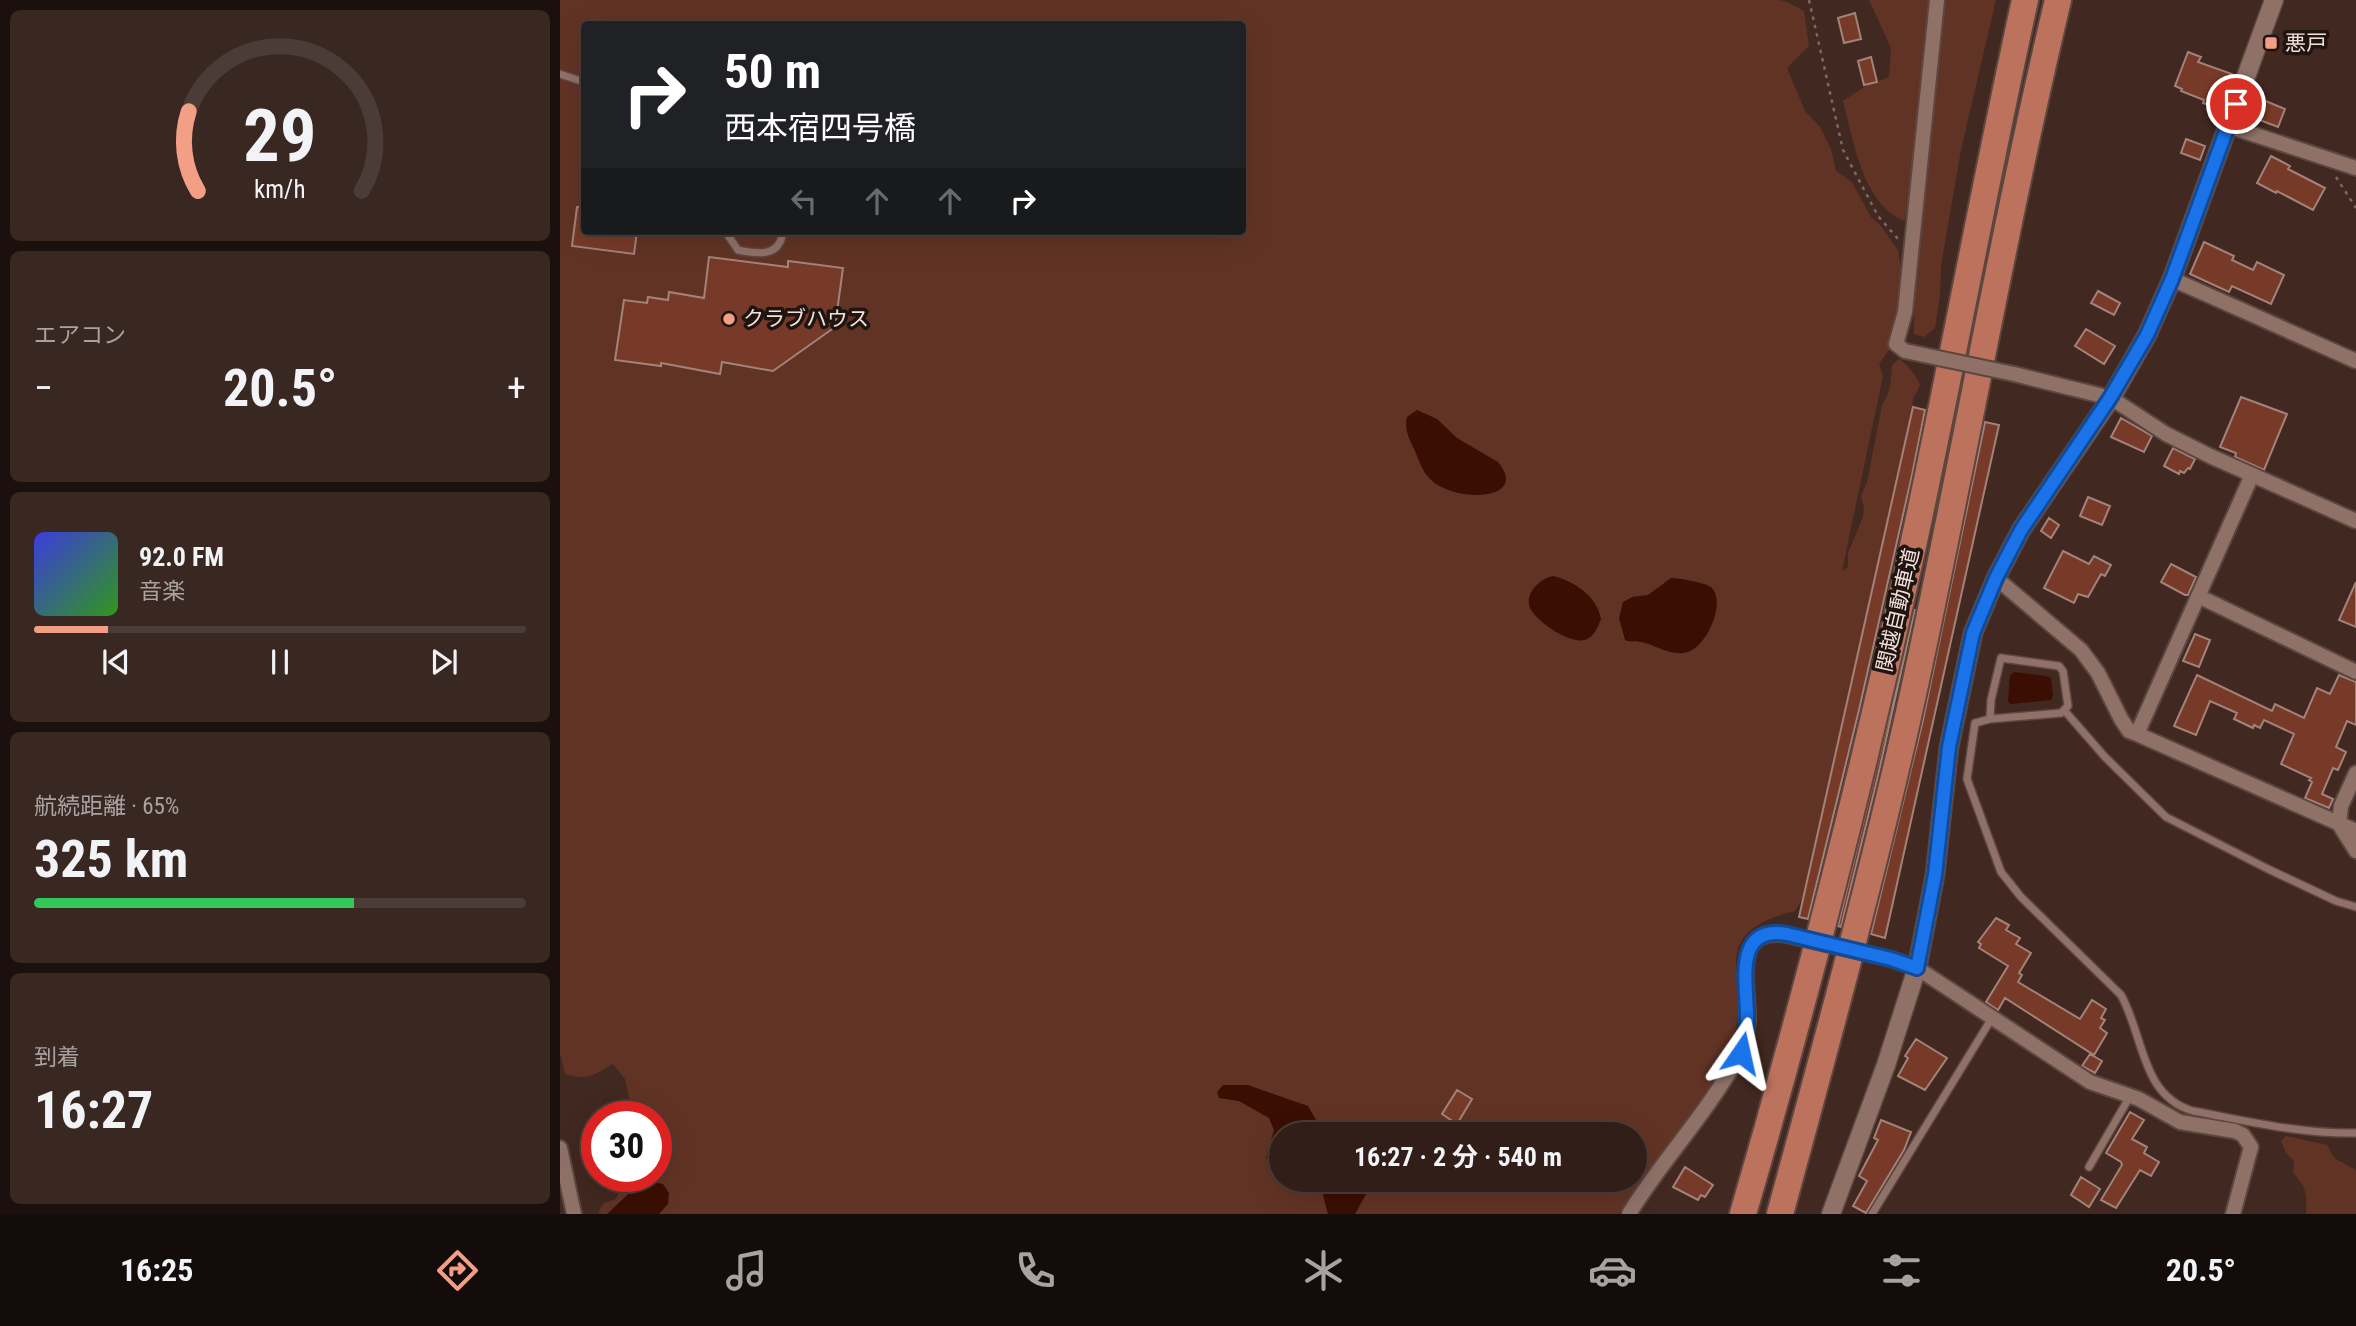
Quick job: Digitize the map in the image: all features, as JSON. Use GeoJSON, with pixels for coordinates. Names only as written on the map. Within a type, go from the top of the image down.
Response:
{"type":"FeatureCollection","features":[{"type":"Feature","properties":{"kind":"highway","name":"関越自動車道"},"geometry":{"type":"LineString","coordinates":[[1743,1214],[1802,1002],[1912,548],[2025,0]]}},
{"type":"Feature","properties":{"kind":"highway","name":"関越自動車道"},"geometry":{"type":"LineString","coordinates":[[1780,1214],[1836,1007],[1905,729],[1964,450],[2008,223],[2058,0]]}},
{"type":"Feature","properties":{"kind":"street"},"geometry":{"type":"LineString","coordinates":[[1937,0],[1905,312],[1896,344],[1905,351],[2110,398],[2166,433],[2356,521]]}},
{"type":"Feature","properties":{"kind":"street"},"geometry":{"type":"LineString","coordinates":[[1831,1214],[1890,1053],[1917,968],[1935,875],[1949,747],[1973,633],[1996,578],[2021,530],[2110,398],[2147,335],[2172,279],[2274,0]]}},
{"type":"Feature","properties":{"kind":"street"},"geometry":{"type":"LineString","coordinates":[[2228,126],[2356,168]]}},
{"type":"Feature","properties":{"kind":"street"},"geometry":{"type":"LineString","coordinates":[[2172,279],[2356,362]]}},
{"type":"Feature","properties":{"kind":"street"},"geometry":{"type":"LineString","coordinates":[[2137,734],[2252,475]]}},
{"type":"Feature","properties":{"kind":"street"},"geometry":{"type":"LineString","coordinates":[[1996,578],[2081,650],[2098,673],[2129,731],[2356,831]]}},
{"type":"Feature","properties":{"kind":"street"},"geometry":{"type":"LineString","coordinates":[[2197,596],[2356,672]]}},
{"type":"Feature","properties":{"kind":"street"},"geometry":{"type":"LineString","coordinates":[[2356,773],[2341,806],[2339,824],[2356,851]]}},
{"type":"Feature","properties":{"kind":"street"},"geometry":{"type":"LineString","coordinates":[[1629,1214],[1643,1190],[1713,1098],[1741,1053],[1748,1023],[1745,988],[1748,956],[1751,946],[1759,936],[1766,933],[1787,934],[1891,959],[1917,968],[2090,1082],[2139,1100],[2180,1122],[2235,1131],[2249,1141],[2251,1147],[2233,1214]]}},
{"type":"Feature","properties":{"kind":"street"},"geometry":{"type":"LineString","coordinates":[[560,1148],[573,1214]]}},
{"type":"Feature","properties":{"kind":"lane"},"geometry":{"type":"LineString","coordinates":[[560,74],[581,81]]}},
{"type":"Feature","properties":{"kind":"lane"},"geometry":{"type":"LineString","coordinates":[[728,235],[738,250],[760,254],[774,250],[782,235]]}},
{"type":"Feature","properties":{"kind":"lane"},"geometry":{"type":"LineString","coordinates":[[1990,719],[1991,699],[2001,657],[2059,666],[2063,670],[2068,706],[2060,713],[1990,719],[1975,723],[1967,779],[2001,872],[2021,897],[2121,995],[2130,1011],[2154,1082],[2161,1092],[2184,1108],[2283,1129],[2328,1134],[2356,1133]]}},
{"type":"Feature","properties":{"kind":"lane"},"geometry":{"type":"LineString","coordinates":[[2064,710],[2105,757],[2166,817],[2268,869],[2336,901],[2356,907]]}},
{"type":"Feature","properties":{"kind":"lane"},"geometry":{"type":"LineString","coordinates":[[1872,1214],[1992,1018]]}},
{"type":"Feature","properties":{"kind":"lane"},"geometry":{"type":"LineString","coordinates":[[2089,1167],[2129,1098]]}},
{"type":"Feature","properties":{"kind":"path"},"geometry":{"type":"LineString","coordinates":[[1809,0],[1843,150],[1878,216],[1911,255]]}},
{"type":"Feature","properties":{"kind":"path"},"geometry":{"type":"LineString","coordinates":[[2322,156],[2356,208]]}},
{"type":"Feature","properties":{"kind":"shaded area"},"geometry":{"type":"Polygon","coordinates":[[[560,0],[1778,0],[1804,11],[1809,46],[1787,68],[1805,111],[1820,127],[1831,149],[1836,171],[1852,182],[1871,217],[1898,250],[1902,276],[1891,347],[1879,364],[1883,376],[1842,571],[1848,567],[1848,553],[1863,517],[1861,496],[1867,482],[1882,405],[1890,386],[1892,365],[1899,359],[1902,361],[1920,385],[1913,399],[1911,421],[1802,899],[1795,911],[1774,917],[1755,927],[1741,942],[1736,963],[1740,990],[1739,1007],[1729,1059],[1647,1178],[1647,1122],[1269,1122],[1269,1192],[1638,1192],[1618,1214],[601,1214],[598,1212],[604,1203],[616,1199],[620,1192],[672,1192],[672,1101],[630,1101],[625,1079],[613,1064],[590,1076],[565,1074],[560,1053],[560,0]]]}},
{"type":"Feature","properties":{"kind":"shaded area"},"geometry":{"type":"Polygon","coordinates":[[[1869,0],[1934,0],[1913,191],[1904,221],[1878,200],[1869,186],[1856,152],[1843,101],[1864,87],[1889,77],[1891,48],[1869,0]]]}},
{"type":"Feature","properties":{"kind":"shaded area"},"geometry":{"type":"Polygon","coordinates":[[[1945,0],[1996,0],[1961,150],[1941,266],[1935,328],[1924,337],[1914,334],[1915,260],[1923,216],[1925,138],[1945,0]]]}},
{"type":"Feature","properties":{"kind":"shaded area"},"geometry":{"type":"Polygon","coordinates":[[[1417,410],[1437,419],[1457,438],[1498,462],[1505,475],[1505,485],[1497,491],[1470,495],[1441,487],[1430,479],[1420,464],[1407,430],[1407,417],[1417,410]]]}},
{"type":"Feature","properties":{"kind":"shaded area"},"geometry":{"type":"Polygon","coordinates":[[[1553,576],[1576,586],[1595,603],[1601,619],[1588,639],[1571,639],[1554,631],[1530,608],[1531,592],[1543,580],[1553,576]]]}},
{"type":"Feature","properties":{"kind":"shaded area"},"geometry":{"type":"Polygon","coordinates":[[[1671,578],[1705,584],[1712,588],[1716,595],[1716,613],[1702,642],[1688,652],[1681,653],[1625,640],[1619,618],[1623,602],[1632,597],[1648,595],[1671,578]]]}},
{"type":"Feature","properties":{"kind":"shaded area"},"geometry":{"type":"Polygon","coordinates":[[[2014,672],[2051,678],[2051,700],[2011,704],[2008,702],[2010,675],[2014,672]]]}},
{"type":"Feature","properties":{"kind":"shaded area"},"geometry":{"type":"Polygon","coordinates":[[[1223,1085],[1248,1085],[1308,1106],[1317,1122],[1271,1122],[1269,1118],[1239,1101],[1219,1098],[1217,1092],[1223,1085]]]}},
{"type":"Feature","properties":{"kind":"shaded area"},"geometry":{"type":"Polygon","coordinates":[[[2286,1136],[2327,1145],[2334,1158],[2356,1170],[2356,1214],[2306,1214],[2305,1192],[2293,1173],[2294,1161],[2286,1153],[2281,1141],[2286,1136]]]}},
{"type":"Feature","properties":{"kind":"shaded area"},"geometry":{"type":"Polygon","coordinates":[[[630,1192],[669,1193],[668,1204],[659,1214],[607,1214],[630,1192]]]}},
{"type":"Feature","properties":{"kind":"shaded area"},"geometry":{"type":"Polygon","coordinates":[[[1322,1192],[1367,1192],[1355,1214],[1328,1214],[1322,1192]]]}},
{"type":"Feature","properties":{"kind":"building"},"geometry":{"type":"Polygon","coordinates":[[[1855,13],[1861,39],[1844,43],[1838,18],[1855,13]]]}},
{"type":"Feature","properties":{"kind":"building"},"geometry":{"type":"Polygon","coordinates":[[[2188,52],[2201,57],[2198,62],[2232,74],[2219,108],[2203,103],[2204,100],[2175,86],[2188,52]]]}},
{"type":"Feature","properties":{"kind":"building"},"geometry":{"type":"Polygon","coordinates":[[[1871,57],[1877,82],[1864,85],[1858,61],[1871,57]]]}},
{"type":"Feature","properties":{"kind":"building"},"geometry":{"type":"Polygon","coordinates":[[[2256,97],[2285,109],[2278,127],[2249,116],[2256,97]]]}},
{"type":"Feature","properties":{"kind":"building"},"geometry":{"type":"Polygon","coordinates":[[[2186,139],[2205,146],[2200,160],[2181,153],[2186,139]]]}},
{"type":"Feature","properties":{"kind":"building"},"geometry":{"type":"Polygon","coordinates":[[[2271,156],[2290,166],[2288,169],[2325,188],[2313,210],[2257,183],[2271,156]]]}},
{"type":"Feature","properties":{"kind":"building"},"geometry":{"type":"Polygon","coordinates":[[[577,207],[581,208],[581,235],[636,235],[634,254],[572,246],[577,207]]]}},
{"type":"Feature","properties":{"kind":"building"},"geometry":{"type":"Polygon","coordinates":[[[2204,242],[2234,256],[2232,260],[2253,270],[2257,262],[2284,275],[2271,304],[2232,286],[2229,292],[2190,274],[2204,242]]]}},
{"type":"Feature","properties":{"kind":"building","name":"クラブハウス"},"geometry":{"type":"Polygon","coordinates":[[[709,257],[788,267],[788,261],[843,268],[835,327],[773,371],[722,362],[720,374],[661,363],[661,366],[615,360],[624,300],[647,303],[648,297],[668,300],[669,292],[704,298],[709,257]]]}},
{"type":"Feature","properties":{"kind":"building"},"geometry":{"type":"Polygon","coordinates":[[[2098,291],[2120,303],[2114,315],[2091,303],[2098,291]]]}},
{"type":"Feature","properties":{"kind":"building"},"geometry":{"type":"Polygon","coordinates":[[[2086,329],[2115,346],[2104,364],[2075,346],[2086,329]]]}},
{"type":"Feature","properties":{"kind":"building"},"geometry":{"type":"Polygon","coordinates":[[[2241,397],[2287,414],[2264,470],[2220,447],[2241,397]]]}},
{"type":"Feature","properties":{"kind":"building"},"geometry":{"type":"Polygon","coordinates":[[[1913,407],[1925,410],[1912,475],[1808,919],[1799,917],[1913,407]]]}},
{"type":"Feature","properties":{"kind":"building"},"geometry":{"type":"Polygon","coordinates":[[[2121,418],[2152,436],[2144,452],[2111,437],[2121,418]]]}},
{"type":"Feature","properties":{"kind":"building"},"geometry":{"type":"Polygon","coordinates":[[[1985,422],[1999,425],[1885,938],[1871,934],[1923,720],[1985,422]]]}},
{"type":"Feature","properties":{"kind":"building"},"geometry":{"type":"Polygon","coordinates":[[[2173,448],[2195,459],[2190,469],[2184,473],[2180,471],[2179,474],[2164,466],[2173,448]]]}},
{"type":"Feature","properties":{"kind":"building"},"geometry":{"type":"Polygon","coordinates":[[[2088,497],[2110,506],[2102,525],[2080,516],[2088,497]]]}},
{"type":"Feature","properties":{"kind":"building"},"geometry":{"type":"Polygon","coordinates":[[[2049,518],[2059,525],[2051,538],[2041,531],[2049,518]]]}},
{"type":"Feature","properties":{"kind":"building"},"geometry":{"type":"Polygon","coordinates":[[[2063,551],[2089,564],[2094,556],[2111,565],[2105,576],[2101,574],[2088,597],[2078,594],[2074,603],[2044,588],[2063,551]]]}},
{"type":"Feature","properties":{"kind":"building"},"geometry":{"type":"Polygon","coordinates":[[[2171,564],[2196,577],[2188,595],[2161,582],[2171,564]]]}},
{"type":"Feature","properties":{"kind":"building"},"geometry":{"type":"Polygon","coordinates":[[[2356,582],[2356,627],[2339,620],[2356,582]]]}},
{"type":"Feature","properties":{"kind":"building"},"geometry":{"type":"Polygon","coordinates":[[[1915,609],[1878,776],[1841,927],[1838,926],[1915,609]]]}},
{"type":"Feature","properties":{"kind":"building"},"geometry":{"type":"Polygon","coordinates":[[[2195,634],[2210,640],[2199,667],[2183,661],[2195,634]]]}},
{"type":"Feature","properties":{"kind":"building"},"geometry":{"type":"Polygon","coordinates":[[[2197,675],[2272,711],[2275,704],[2304,718],[2317,688],[2330,694],[2339,675],[2356,682],[2356,725],[2347,721],[2336,747],[2346,752],[2338,770],[2333,768],[2322,794],[2333,799],[2329,808],[2305,798],[2312,782],[2309,780],[2311,778],[2281,764],[2294,734],[2264,720],[2260,728],[2254,725],[2253,728],[2234,719],[2237,713],[2210,701],[2196,735],[2174,726],[2197,675]]]}},
{"type":"Feature","properties":{"kind":"building"},"geometry":{"type":"Polygon","coordinates":[[[1996,918],[2009,925],[2006,930],[2020,938],[2016,944],[2031,953],[2019,973],[2022,975],[2018,982],[2080,1019],[2092,1000],[2106,1009],[2101,1018],[2105,1020],[2100,1028],[2107,1033],[2094,1055],[2005,998],[1998,1010],[1986,1002],[2008,966],[1979,948],[1981,944],[1978,942],[1996,918]]]}},
{"type":"Feature","properties":{"kind":"building"},"geometry":{"type":"Polygon","coordinates":[[[1916,1039],[1947,1058],[1925,1090],[1898,1076],[1908,1058],[1905,1056],[1916,1039]]]}},
{"type":"Feature","properties":{"kind":"building"},"geometry":{"type":"Polygon","coordinates":[[[2090,1054],[2102,1061],[2095,1073],[2082,1066],[2090,1054]]]}},
{"type":"Feature","properties":{"kind":"building"},"geometry":{"type":"Polygon","coordinates":[[[1457,1090],[1472,1099],[1458,1122],[1442,1114],[1457,1090]]]}},
{"type":"Feature","properties":{"kind":"building"},"geometry":{"type":"Polygon","coordinates":[[[2130,1112],[2144,1120],[2132,1139],[2147,1147],[2144,1153],[2159,1162],[2151,1176],[2140,1170],[2116,1208],[2101,1200],[2122,1165],[2106,1153],[2130,1112]]]}},
{"type":"Feature","properties":{"kind":"building"},"geometry":{"type":"Polygon","coordinates":[[[1881,1120],[1911,1132],[1904,1150],[1866,1213],[1853,1206],[1867,1181],[1859,1176],[1878,1140],[1874,1138],[1881,1120]]]}},
{"type":"Feature","properties":{"kind":"building"},"geometry":{"type":"Polygon","coordinates":[[[1685,1167],[1713,1185],[1705,1197],[1701,1195],[1698,1200],[1673,1187],[1685,1167]]]}},
{"type":"Feature","properties":{"kind":"building"},"geometry":{"type":"Polygon","coordinates":[[[2081,1177],[2100,1189],[2089,1207],[2071,1195],[2081,1177]]]}},
{"type":"Feature","properties":{"kind":"place","name":"悪戸"},"geometry":{"type":"Point","coordinates":[2271,43]}},
{"type":"Feature","properties":{"kind":"place","name":"クラブハウス"},"geometry":{"type":"Point","coordinates":[729,319]}},
{"type":"Feature","properties":{"kind":"route"},"geometry":{"type":"LineString","coordinates":[[1741,1053],[1748,1023],[1745,988],[1748,956],[1751,946],[1759,936],[1766,933],[1787,934],[1891,959],[1917,968],[1935,875],[1949,747],[1973,633],[1996,578],[2021,530],[2110,398],[2147,335],[2172,279],[2236,104]]}}]}
